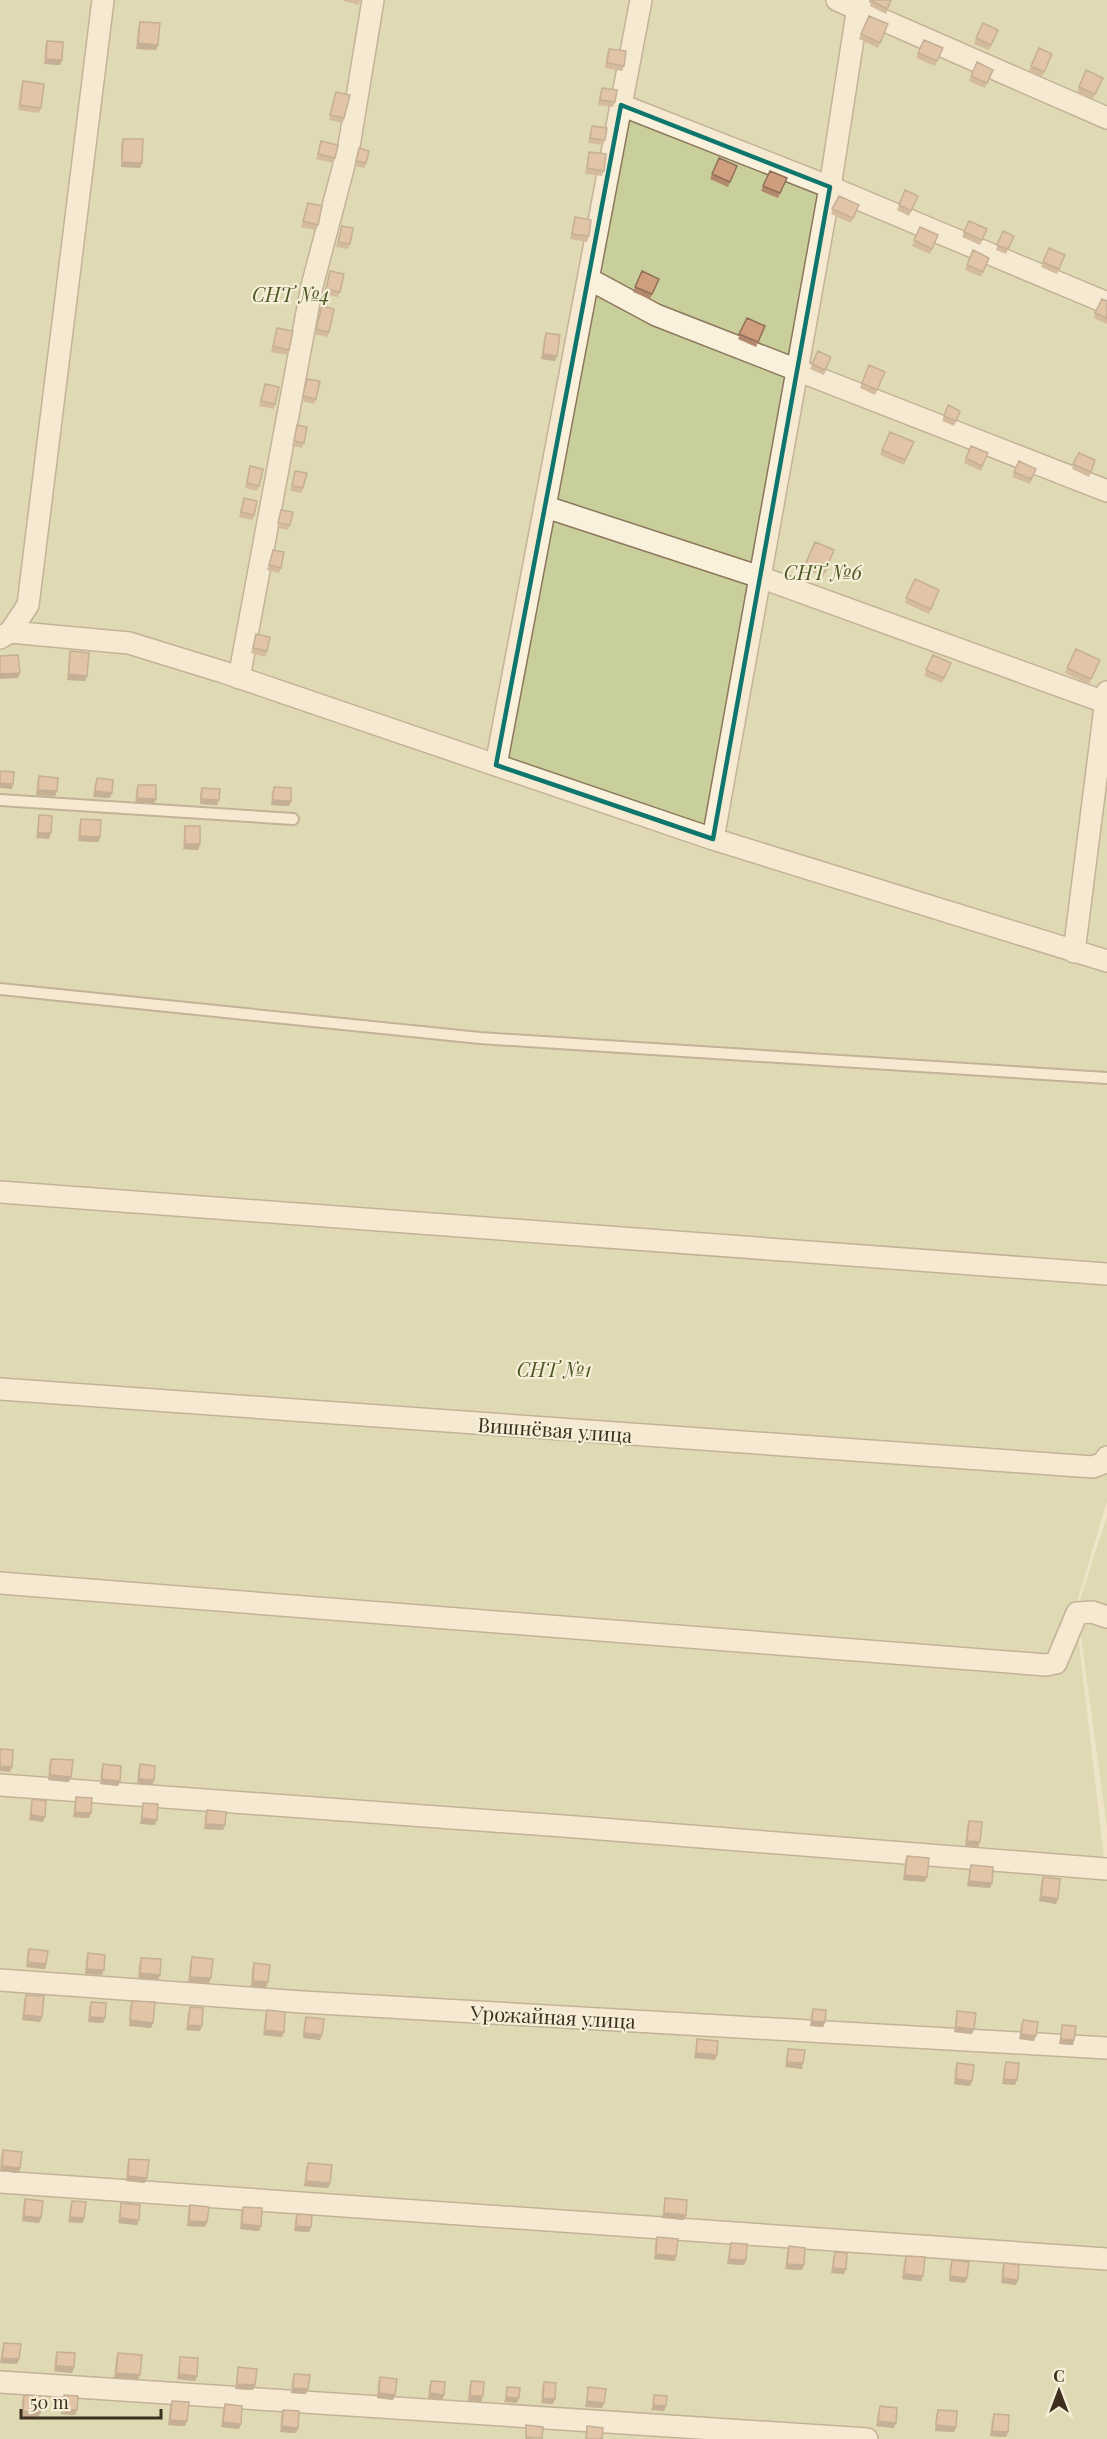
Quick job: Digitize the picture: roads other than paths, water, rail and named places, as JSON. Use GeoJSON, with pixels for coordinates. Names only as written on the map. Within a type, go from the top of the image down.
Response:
{"type":"FeatureCollection","features":[{"type":"Feature","properties":{"kind":"street"},"geometry":{"type":"LineString","coordinates":[[5,635],[28,605],[103,0]]}},
{"type":"Feature","properties":{"kind":"street"},"geometry":{"type":"LineString","coordinates":[[239,678],[312,286],[349,146],[373,0]]}},
{"type":"Feature","properties":{"kind":"street"},"geometry":{"type":"LineString","coordinates":[[496,765],[641,0]]}},
{"type":"Feature","properties":{"kind":"street"},"geometry":{"type":"LineString","coordinates":[[837,0],[859,4],[1107,118]]}},
{"type":"Feature","properties":{"kind":"street"},"geometry":{"type":"LineString","coordinates":[[713,839],[830,187],[859,4]]}},
{"type":"Feature","properties":{"kind":"street"},"geometry":{"type":"LineString","coordinates":[[621,105],[830,187],[1107,303]]}},
{"type":"Feature","properties":{"kind":"street"},"geometry":{"type":"LineString","coordinates":[[589,279],[656,315],[1107,491]]}},
{"type":"Feature","properties":{"kind":"street"},"geometry":{"type":"LineString","coordinates":[[546,507],[760,577],[1106,699],[1074,952]]}},
{"type":"Feature","properties":{"kind":"street"},"geometry":{"type":"LineString","coordinates":[[5,635],[129,643],[239,678],[713,839],[1107,961]]}},
{"type":"Feature","properties":{"kind":"street"},"geometry":{"type":"LineString","coordinates":[[0,1192],[1107,1274]]}},
{"type":"Feature","properties":{"kind":"street","name":"Вишнёвая улица"},"geometry":{"type":"LineString","coordinates":[[0,1389],[1093,1467],[1102,1463],[1107,1457]]}},
{"type":"Feature","properties":{"kind":"street"},"geometry":{"type":"LineString","coordinates":[[0,1582],[1047,1665],[1056,1663],[1077,1613],[1092,1612],[1107,1617]]}},
{"type":"Feature","properties":{"kind":"street"},"geometry":{"type":"LineString","coordinates":[[0,1785],[552,1825],[1107,1869]]}},
{"type":"Feature","properties":{"kind":"street","name":"Урожайная улица"},"geometry":{"type":"LineString","coordinates":[[0,1980],[302,2002],[1107,2048]]}},
{"type":"Feature","properties":{"kind":"street"},"geometry":{"type":"LineString","coordinates":[[0,2182],[1107,2259]]}},
{"type":"Feature","properties":{"kind":"street"},"geometry":{"type":"LineString","coordinates":[[0,2382],[867,2439]]}},
{"type":"Feature","properties":{"kind":"lane"},"geometry":{"type":"LineString","coordinates":[[0,800],[293,819]]}},
{"type":"Feature","properties":{"kind":"lane"},"geometry":{"type":"LineString","coordinates":[[0,989],[480,1038],[1107,1078]]}},
{"type":"Feature","properties":{"kind":"park label","name":"СНТ №4"},"geometry":{"type":"Point","coordinates":[291,293]}},
{"type":"Feature","properties":{"kind":"park label","name":"СНТ №6"},"geometry":{"type":"Point","coordinates":[823,571]}},
{"type":"Feature","properties":{"kind":"park label","name":"СНТ №1"},"geometry":{"type":"Point","coordinates":[554,1368]}}]}
